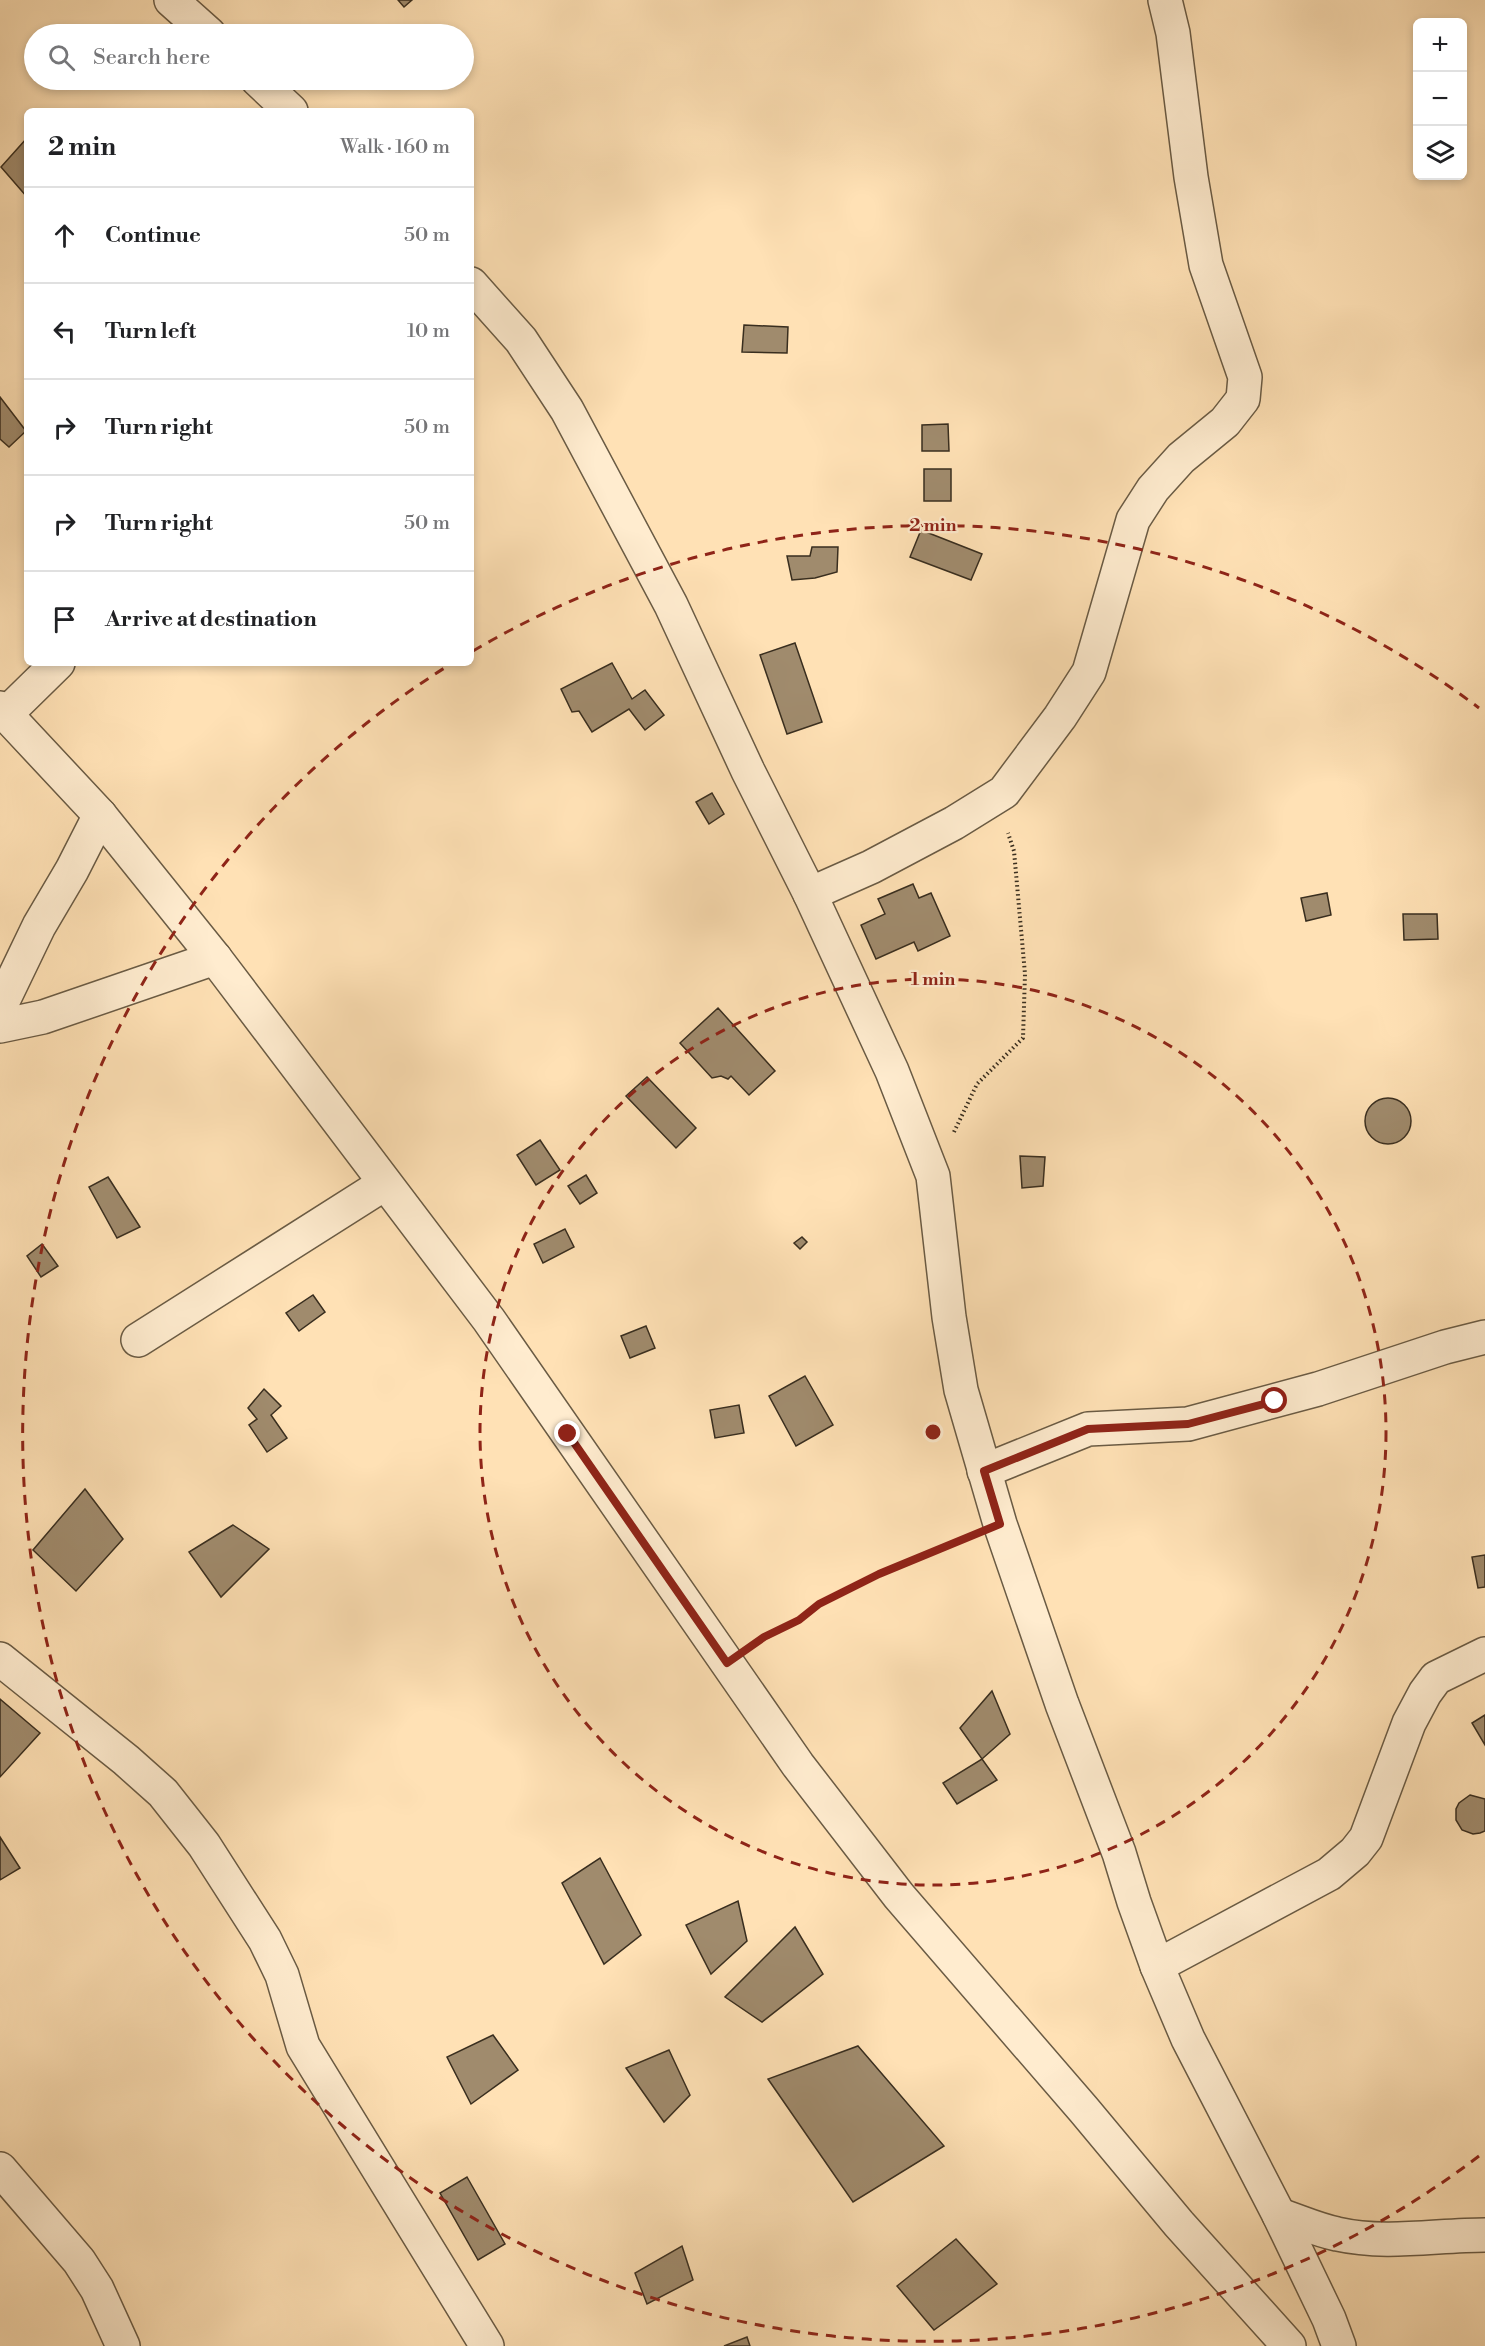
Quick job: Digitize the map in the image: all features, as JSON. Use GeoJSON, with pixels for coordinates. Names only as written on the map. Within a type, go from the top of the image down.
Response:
{"type":"FeatureCollection","features":[{"type":"Feature","properties":{"kind":"street"},"geometry":{"type":"LineString","coordinates":[[171,0],[197,24]]}},
{"type":"Feature","properties":{"kind":"street"},"geometry":{"type":"LineString","coordinates":[[810,894],[954,823],[1004,792],[1060,717],[1089,672],[1133,520],[1153,489],[1181,458],[1225,422],[1243,399],[1245,378],[1206,265],[1191,177],[1173,33],[1165,0]]}},
{"type":"Feature","properties":{"kind":"street"},"geometry":{"type":"LineString","coordinates":[[269,90],[288,108]]}},
{"type":"Feature","properties":{"kind":"street"},"geometry":{"type":"LineString","coordinates":[[474,287],[521,340],[572,419],[671,606],[748,771],[810,894],[892,1071],[933,1176],[949,1317],[961,1390],[1000,1524],[1062,1704],[1119,1853],[1157,1966],[1206,2078],[1279,2215],[1329,2319],[1339,2346]]}},
{"type":"Feature","properties":{"kind":"street"},"geometry":{"type":"LineString","coordinates":[[55,666],[3,711],[100,815],[214,958],[489,1320],[798,1765],[899,1896],[1179,2224],[1289,2346]]}},
{"type":"Feature","properties":{"kind":"street"},"geometry":{"type":"LineString","coordinates":[[0,1007],[39,926],[72,870],[100,815]]}},
{"type":"Feature","properties":{"kind":"street"},"geometry":{"type":"LineString","coordinates":[[0,1026],[43,1017],[214,958]]}},
{"type":"Feature","properties":{"kind":"street"},"geometry":{"type":"LineString","coordinates":[[138,1340],[384,1184]]}},
{"type":"Feature","properties":{"kind":"street"},"geometry":{"type":"LineString","coordinates":[[984,1471],[1088,1429],[1188,1424],[1318,1389],[1445,1347],[1485,1337]]}},
{"type":"Feature","properties":{"kind":"street"},"geometry":{"type":"LineString","coordinates":[[1157,1966],[1329,1874],[1355,1852],[1366,1838],[1409,1723],[1425,1694],[1436,1678],[1485,1654]]}},
{"type":"Feature","properties":{"kind":"street"},"geometry":{"type":"LineString","coordinates":[[0,1659],[156,1786],[204,1845],[265,1940],[278,1966],[303,2046],[487,2346]]}},
{"type":"Feature","properties":{"kind":"street"},"geometry":{"type":"LineString","coordinates":[[0,2169],[79,2261],[97,2289],[123,2346]]}},
{"type":"Feature","properties":{"kind":"street"},"geometry":{"type":"LineString","coordinates":[[1279,2215],[1336,2234],[1376,2238],[1414,2239],[1485,2235]]}},
{"type":"Feature","properties":{"kind":"path"},"geometry":{"type":"LineString","coordinates":[[933,1176],[977,1084],[1023,1038],[1025,974],[1014,851],[1007,828],[1004,792]]}},
{"type":"Feature","properties":{"kind":"path"},"geometry":{"type":"LineString","coordinates":[[727,1663],[764,1637],[799,1620],[819,1604],[879,1574],[1000,1524]]}},
{"type":"Feature","properties":{"kind":"building"},"geometry":{"type":"Polygon","coordinates":[[[398,0],[412,0],[404,7],[398,0]]]}},
{"type":"Feature","properties":{"kind":"building"},"geometry":{"type":"Polygon","coordinates":[[[24,141],[24,194],[1,167],[24,141]]]}},
{"type":"Feature","properties":{"kind":"building"},"geometry":{"type":"Polygon","coordinates":[[[744,325],[788,327],[787,353],[742,352],[744,325]]]}},
{"type":"Feature","properties":{"kind":"building"},"geometry":{"type":"Polygon","coordinates":[[[0,397],[24,428],[24,433],[9,447],[0,439],[0,397]]]}},
{"type":"Feature","properties":{"kind":"building"},"geometry":{"type":"Polygon","coordinates":[[[948,424],[949,451],[922,451],[922,425],[948,424]]]}},
{"type":"Feature","properties":{"kind":"building"},"geometry":{"type":"Polygon","coordinates":[[[924,469],[951,469],[951,501],[924,501],[924,469]]]}},
{"type":"Feature","properties":{"kind":"building"},"geometry":{"type":"Polygon","coordinates":[[[921,530],[982,554],[971,580],[910,557],[921,530]]]}},
{"type":"Feature","properties":{"kind":"building"},"geometry":{"type":"Polygon","coordinates":[[[812,547],[838,547],[837,572],[815,578],[792,580],[787,556],[810,556],[812,547]]]}},
{"type":"Feature","properties":{"kind":"building"},"geometry":{"type":"Polygon","coordinates":[[[795,643],[822,722],[787,734],[760,655],[795,643]]]}},
{"type":"Feature","properties":{"kind":"building"},"geometry":{"type":"Polygon","coordinates":[[[612,663],[632,699],[645,690],[664,715],[645,730],[629,709],[592,732],[579,711],[572,712],[561,689],[612,663]]]}},
{"type":"Feature","properties":{"kind":"building"},"geometry":{"type":"Polygon","coordinates":[[[712,793],[724,814],[709,824],[696,802],[712,793]]]}},
{"type":"Feature","properties":{"kind":"building"},"geometry":{"type":"Polygon","coordinates":[[[913,884],[919,898],[931,893],[950,936],[918,951],[914,942],[876,959],[861,925],[885,914],[878,899],[913,884]]]}},
{"type":"Feature","properties":{"kind":"building"},"geometry":{"type":"Polygon","coordinates":[[[1327,893],[1331,915],[1306,921],[1301,898],[1327,893]]]}},
{"type":"Feature","properties":{"kind":"building"},"geometry":{"type":"Polygon","coordinates":[[[1403,914],[1437,914],[1438,939],[1404,940],[1403,914]]]}},
{"type":"Feature","properties":{"kind":"building"},"geometry":{"type":"Polygon","coordinates":[[[718,1008],[775,1071],[749,1095],[731,1076],[728,1079],[721,1076],[712,1078],[680,1043],[718,1008]]]}},
{"type":"Feature","properties":{"kind":"building"},"geometry":{"type":"Polygon","coordinates":[[[647,1077],[696,1128],[676,1148],[626,1096],[647,1077]]]}},
{"type":"Feature","properties":{"kind":"building"},"geometry":{"type":"Polygon","coordinates":[[[1388,1098],[1397,1099],[1404,1105],[1410,1112],[1410,1130],[1404,1137],[1397,1143],[1388,1144],[1379,1143],[1372,1137],[1366,1130],[1365,1121],[1366,1112],[1372,1105],[1379,1099],[1388,1098]]]}},
{"type":"Feature","properties":{"kind":"building"},"geometry":{"type":"Polygon","coordinates":[[[540,1140],[560,1170],[536,1185],[517,1155],[540,1140]]]}},
{"type":"Feature","properties":{"kind":"building"},"geometry":{"type":"Polygon","coordinates":[[[1020,1156],[1045,1157],[1043,1186],[1022,1188],[1020,1156]]]}},
{"type":"Feature","properties":{"kind":"building"},"geometry":{"type":"Polygon","coordinates":[[[586,1175],[597,1193],[580,1204],[568,1186],[586,1175]]]}},
{"type":"Feature","properties":{"kind":"building"},"geometry":{"type":"Polygon","coordinates":[[[108,1177],[140,1227],[117,1238],[89,1187],[108,1177]]]}},
{"type":"Feature","properties":{"kind":"building"},"geometry":{"type":"Polygon","coordinates":[[[565,1229],[574,1247],[543,1263],[534,1244],[565,1229]]]}},
{"type":"Feature","properties":{"kind":"building"},"geometry":{"type":"Polygon","coordinates":[[[802,1237],[807,1242],[800,1249],[794,1243],[802,1237]]]}},
{"type":"Feature","properties":{"kind":"building"},"geometry":{"type":"Polygon","coordinates":[[[42,1244],[58,1266],[41,1277],[27,1256],[42,1244]]]}},
{"type":"Feature","properties":{"kind":"building"},"geometry":{"type":"Polygon","coordinates":[[[313,1295],[325,1312],[299,1331],[286,1313],[313,1295]]]}},
{"type":"Feature","properties":{"kind":"building"},"geometry":{"type":"Polygon","coordinates":[[[646,1326],[655,1348],[630,1358],[621,1336],[646,1326]]]}},
{"type":"Feature","properties":{"kind":"building"},"geometry":{"type":"Polygon","coordinates":[[[805,1376],[833,1425],[796,1446],[769,1396],[805,1376]]]}},
{"type":"Feature","properties":{"kind":"building"},"geometry":{"type":"Polygon","coordinates":[[[264,1389],[281,1406],[271,1415],[287,1438],[267,1452],[249,1425],[257,1419],[248,1408],[264,1389]]]}},
{"type":"Feature","properties":{"kind":"building"},"geometry":{"type":"Polygon","coordinates":[[[739,1405],[744,1433],[715,1438],[710,1410],[739,1405]]]}},
{"type":"Feature","properties":{"kind":"building"},"geometry":{"type":"Polygon","coordinates":[[[85,1489],[123,1539],[76,1591],[33,1550],[85,1489]]]}},
{"type":"Feature","properties":{"kind":"building"},"geometry":{"type":"Polygon","coordinates":[[[233,1525],[269,1549],[221,1597],[189,1552],[233,1525]]]}},
{"type":"Feature","properties":{"kind":"building"},"geometry":{"type":"Polygon","coordinates":[[[1485,1555],[1485,1587],[1478,1588],[1472,1557],[1485,1555]]]}},
{"type":"Feature","properties":{"kind":"building"},"geometry":{"type":"Polygon","coordinates":[[[992,1691],[1010,1734],[982,1759],[960,1728],[992,1691]]]}},
{"type":"Feature","properties":{"kind":"building"},"geometry":{"type":"Polygon","coordinates":[[[0,1699],[40,1733],[0,1777],[0,1699]]]}},
{"type":"Feature","properties":{"kind":"building"},"geometry":{"type":"Polygon","coordinates":[[[1485,1715],[1485,1745],[1472,1723],[1485,1715]]]}},
{"type":"Feature","properties":{"kind":"building"},"geometry":{"type":"Polygon","coordinates":[[[982,1759],[997,1780],[957,1804],[943,1783],[982,1759]]]}},
{"type":"Feature","properties":{"kind":"building"},"geometry":{"type":"Polygon","coordinates":[[[1470,1795],[1485,1799],[1485,1831],[1480,1833],[1473,1834],[1462,1830],[1456,1820],[1456,1809],[1459,1803],[1470,1795]]]}},
{"type":"Feature","properties":{"kind":"building"},"geometry":{"type":"Polygon","coordinates":[[[0,1837],[20,1868],[0,1880],[0,1837]]]}},
{"type":"Feature","properties":{"kind":"building"},"geometry":{"type":"Polygon","coordinates":[[[600,1858],[641,1935],[604,1964],[562,1883],[600,1858]]]}},
{"type":"Feature","properties":{"kind":"building"},"geometry":{"type":"Polygon","coordinates":[[[738,1901],[747,1941],[711,1974],[686,1925],[738,1901]]]}},
{"type":"Feature","properties":{"kind":"building"},"geometry":{"type":"Polygon","coordinates":[[[795,1927],[823,1974],[762,2022],[725,1997],[795,1927]]]}},
{"type":"Feature","properties":{"kind":"building"},"geometry":{"type":"Polygon","coordinates":[[[493,2035],[518,2070],[471,2104],[447,2057],[493,2035]]]}},
{"type":"Feature","properties":{"kind":"building"},"geometry":{"type":"Polygon","coordinates":[[[858,2046],[944,2146],[853,2202],[768,2079],[858,2046]]]}},
{"type":"Feature","properties":{"kind":"building"},"geometry":{"type":"Polygon","coordinates":[[[669,2050],[690,2095],[664,2122],[626,2068],[669,2050]]]}},
{"type":"Feature","properties":{"kind":"building"},"geometry":{"type":"Polygon","coordinates":[[[467,2177],[505,2244],[478,2260],[440,2193],[467,2177]]]}},
{"type":"Feature","properties":{"kind":"building"},"geometry":{"type":"Polygon","coordinates":[[[956,2239],[997,2284],[934,2330],[897,2286],[956,2239]]]}},
{"type":"Feature","properties":{"kind":"building"},"geometry":{"type":"Polygon","coordinates":[[[682,2246],[693,2280],[647,2304],[635,2273],[682,2246]]]}},
{"type":"Feature","properties":{"kind":"building"},"geometry":{"type":"Polygon","coordinates":[[[747,2337],[750,2346],[724,2346],[747,2337]]]}},
{"type":"Feature","properties":{"kind":"route"},"geometry":{"type":"LineString","coordinates":[[568,1434],[727,1663],[764,1637],[799,1620],[819,1604],[879,1574],[1000,1524],[984,1471],[1088,1429],[1188,1424],[1275,1401]]}}]}
